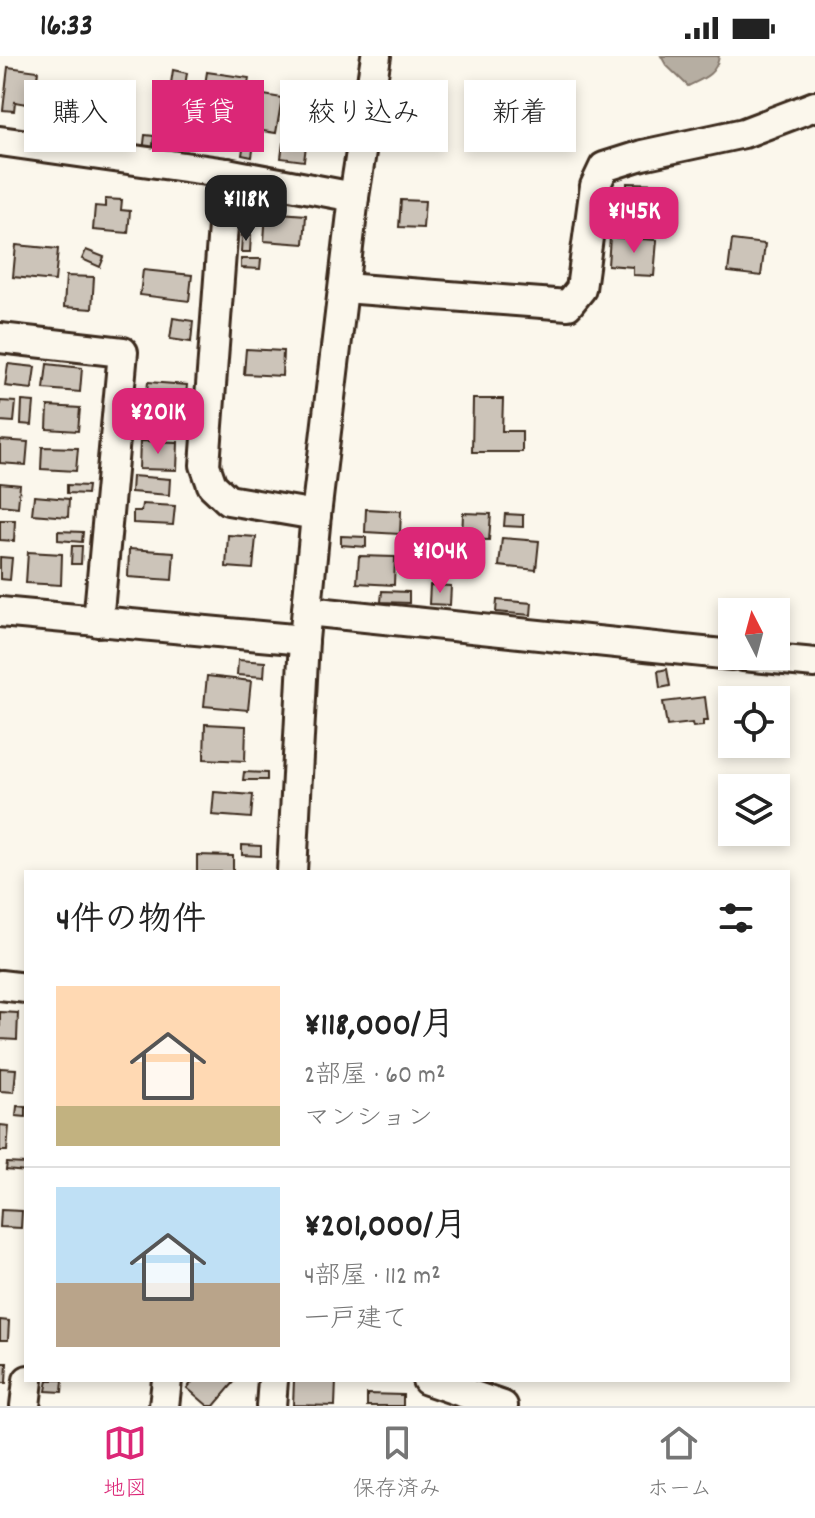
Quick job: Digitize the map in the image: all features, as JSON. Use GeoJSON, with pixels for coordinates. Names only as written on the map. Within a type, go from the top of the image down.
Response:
{"type":"FeatureCollection","features":[{"type":"Feature","properties":{"kind":"street"},"geometry":{"type":"LineString","coordinates":[[292,870],[304,640],[316,515],[354,197],[376,56]]}},
{"type":"Feature","properties":{"kind":"street"},"geometry":{"type":"LineString","coordinates":[[344,288],[568,305],[581,289],[595,186],[604,167],[642,155],[744,133],[815,106]]}},
{"type":"Feature","properties":{"kind":"street"},"geometry":{"type":"LineString","coordinates":[[0,141],[227,173],[354,197]]}},
{"type":"Feature","properties":{"kind":"street"},"geometry":{"type":"LineString","coordinates":[[227,173],[205,465],[212,485],[228,500],[316,515]]}},
{"type":"Feature","properties":{"kind":"street"},"geometry":{"type":"LineString","coordinates":[[0,338],[123,352],[98,622]]}},
{"type":"Feature","properties":{"kind":"street"},"geometry":{"type":"LineString","coordinates":[[307,611],[718,654]]}},
{"type":"Feature","properties":{"kind":"street"},"geometry":{"type":"LineString","coordinates":[[0,612],[304,640]]}},
{"type":"Feature","properties":{"kind":"street"},"geometry":{"type":"LineString","coordinates":[[790,661],[815,663]]}},
{"type":"Feature","properties":{"kind":"street"},"geometry":{"type":"LineString","coordinates":[[0,985],[24,988]]}},
{"type":"Feature","properties":{"kind":"street"},"geometry":{"type":"LineString","coordinates":[[25,1406],[28,1382]]}},
{"type":"Feature","properties":{"kind":"street"},"geometry":{"type":"LineString","coordinates":[[164,1406],[167,1382]]}},
{"type":"Feature","properties":{"kind":"street"},"geometry":{"type":"LineString","coordinates":[[271,1406],[273,1382]]}},
{"type":"Feature","properties":{"kind":"street"},"geometry":{"type":"LineString","coordinates":[[440,1391],[503,1406]]}},
{"type":"Feature","properties":{"kind":"shaded area"},"geometry":{"type":"Polygon","coordinates":[[[661,56],[719,56],[712,72],[688,86],[661,56]]]}},
{"type":"Feature","properties":{"kind":"building"},"geometry":{"type":"Polygon","coordinates":[[[8,67],[38,71],[37,80],[24,80],[24,104],[15,102],[14,111],[3,110],[8,67]]]}},
{"type":"Feature","properties":{"kind":"building"},"geometry":{"type":"Polygon","coordinates":[[[173,70],[187,73],[186,80],[172,80],[173,70]]]}},
{"type":"Feature","properties":{"kind":"building"},"geometry":{"type":"Polygon","coordinates":[[[207,72],[249,78],[249,80],[206,80],[207,72]]]}},
{"type":"Feature","properties":{"kind":"building"},"geometry":{"type":"Polygon","coordinates":[[[264,95],[280,98],[276,133],[264,131],[264,95]]]}},
{"type":"Feature","properties":{"kind":"building"},"geometry":{"type":"Polygon","coordinates":[[[145,135],[152,136],[152,153],[143,152],[145,135]]]}},
{"type":"Feature","properties":{"kind":"building"},"geometry":{"type":"Polygon","coordinates":[[[242,152],[253,152],[252,157],[242,155],[242,152]]]}},
{"type":"Feature","properties":{"kind":"building"},"geometry":{"type":"Polygon","coordinates":[[[282,152],[305,152],[304,161],[281,158],[282,152]]]}},
{"type":"Feature","properties":{"kind":"building"},"geometry":{"type":"Polygon","coordinates":[[[627,183],[668,184],[667,205],[627,204],[627,183]]]}},
{"type":"Feature","properties":{"kind":"building"},"geometry":{"type":"Polygon","coordinates":[[[105,199],[122,200],[121,210],[130,211],[128,233],[93,230],[95,206],[105,207],[105,199]]]}},
{"type":"Feature","properties":{"kind":"building"},"geometry":{"type":"Polygon","coordinates":[[[401,200],[425,201],[423,228],[399,227],[401,200]]]}},
{"type":"Feature","properties":{"kind":"building"},"geometry":{"type":"Polygon","coordinates":[[[266,212],[306,215],[304,244],[264,241],[266,212]]]}},
{"type":"Feature","properties":{"kind":"building"},"geometry":{"type":"Polygon","coordinates":[[[242,234],[251,235],[250,252],[241,252],[242,234]]]}},
{"type":"Feature","properties":{"kind":"building"},"geometry":{"type":"Polygon","coordinates":[[[610,237],[657,240],[654,276],[633,275],[633,267],[608,265],[610,237]]]}},
{"type":"Feature","properties":{"kind":"building"},"geometry":{"type":"Polygon","coordinates":[[[732,240],[765,244],[761,276],[728,272],[732,240]]]}},
{"type":"Feature","properties":{"kind":"building"},"geometry":{"type":"Polygon","coordinates":[[[16,245],[58,249],[55,281],[13,277],[16,245]]]}},
{"type":"Feature","properties":{"kind":"building"},"geometry":{"type":"Polygon","coordinates":[[[86,250],[104,257],[100,267],[82,259],[86,250]]]}},
{"type":"Feature","properties":{"kind":"building"},"geometry":{"type":"Polygon","coordinates":[[[241,259],[261,259],[260,269],[241,268],[241,259]]]}},
{"type":"Feature","properties":{"kind":"building"},"geometry":{"type":"Polygon","coordinates":[[[143,270],[192,275],[189,301],[140,295],[143,270]]]}},
{"type":"Feature","properties":{"kind":"building"},"geometry":{"type":"Polygon","coordinates":[[[66,276],[94,277],[92,309],[64,307],[66,276]]]}},
{"type":"Feature","properties":{"kind":"building"},"geometry":{"type":"Polygon","coordinates":[[[173,318],[193,321],[191,342],[170,339],[173,318]]]}},
{"type":"Feature","properties":{"kind":"building"},"geometry":{"type":"Polygon","coordinates":[[[246,349],[283,351],[282,376],[244,374],[246,349]]]}},
{"type":"Feature","properties":{"kind":"building"},"geometry":{"type":"Polygon","coordinates":[[[8,364],[35,367],[32,389],[5,386],[8,364]]]}},
{"type":"Feature","properties":{"kind":"building"},"geometry":{"type":"Polygon","coordinates":[[[47,364],[82,368],[80,392],[44,389],[47,364]]]}},
{"type":"Feature","properties":{"kind":"building"},"geometry":{"type":"Polygon","coordinates":[[[148,382],[187,385],[184,414],[145,410],[148,382]]]}},
{"type":"Feature","properties":{"kind":"building"},"geometry":{"type":"Polygon","coordinates":[[[473,399],[503,399],[502,431],[522,431],[522,452],[472,452],[473,399]]]}},
{"type":"Feature","properties":{"kind":"building"},"geometry":{"type":"Polygon","coordinates":[[[0,401],[16,402],[14,422],[0,421],[0,401]]]}},
{"type":"Feature","properties":{"kind":"building"},"geometry":{"type":"Polygon","coordinates":[[[22,401],[34,402],[32,425],[21,424],[22,401]]]}},
{"type":"Feature","properties":{"kind":"building"},"geometry":{"type":"Polygon","coordinates":[[[48,406],[80,408],[78,431],[47,429],[48,406]]]}},
{"type":"Feature","properties":{"kind":"building"},"geometry":{"type":"Polygon","coordinates":[[[0,440],[28,442],[26,465],[0,463],[0,440]]]}},
{"type":"Feature","properties":{"kind":"building"},"geometry":{"type":"Polygon","coordinates":[[[140,441],[178,442],[177,470],[139,469],[140,441]]]}},
{"type":"Feature","properties":{"kind":"building"},"geometry":{"type":"Polygon","coordinates":[[[42,447],[78,448],[76,471],[41,469],[42,447]]]}},
{"type":"Feature","properties":{"kind":"building"},"geometry":{"type":"Polygon","coordinates":[[[132,476],[170,479],[169,495],[131,492],[132,476]]]}},
{"type":"Feature","properties":{"kind":"building"},"geometry":{"type":"Polygon","coordinates":[[[0,483],[20,485],[18,507],[0,505],[0,483]]]}},
{"type":"Feature","properties":{"kind":"building"},"geometry":{"type":"Polygon","coordinates":[[[67,485],[88,486],[87,494],[67,493],[67,485]]]}},
{"type":"Feature","properties":{"kind":"building"},"geometry":{"type":"Polygon","coordinates":[[[34,496],[69,499],[68,517],[32,514],[34,496]]]}},
{"type":"Feature","properties":{"kind":"building"},"geometry":{"type":"Polygon","coordinates":[[[142,504],[175,506],[173,525],[133,523],[133,511],[141,511],[142,504]]]}},
{"type":"Feature","properties":{"kind":"building"},"geometry":{"type":"Polygon","coordinates":[[[366,509],[401,511],[400,534],[365,532],[366,509]]]}},
{"type":"Feature","properties":{"kind":"building"},"geometry":{"type":"Polygon","coordinates":[[[463,513],[491,514],[489,540],[462,539],[463,513]]]}},
{"type":"Feature","properties":{"kind":"building"},"geometry":{"type":"Polygon","coordinates":[[[505,514],[523,515],[523,527],[504,526],[505,514]]]}},
{"type":"Feature","properties":{"kind":"building"},"geometry":{"type":"Polygon","coordinates":[[[0,520],[15,520],[14,541],[0,540],[0,520]]]}},
{"type":"Feature","properties":{"kind":"building"},"geometry":{"type":"Polygon","coordinates":[[[58,531],[83,532],[82,542],[58,540],[58,531]]]}},
{"type":"Feature","properties":{"kind":"building"},"geometry":{"type":"Polygon","coordinates":[[[228,535],[256,537],[253,569],[226,567],[228,535]]]}},
{"type":"Feature","properties":{"kind":"building"},"geometry":{"type":"Polygon","coordinates":[[[423,535],[448,537],[445,576],[419,574],[423,535]]]}},
{"type":"Feature","properties":{"kind":"building"},"geometry":{"type":"Polygon","coordinates":[[[341,536],[366,537],[366,547],[341,545],[341,536]]]}},
{"type":"Feature","properties":{"kind":"building"},"geometry":{"type":"Polygon","coordinates":[[[502,538],[539,541],[536,570],[499,566],[502,538]]]}},
{"type":"Feature","properties":{"kind":"building"},"geometry":{"type":"Polygon","coordinates":[[[72,546],[82,546],[81,564],[71,564],[72,546]]]}},
{"type":"Feature","properties":{"kind":"building"},"geometry":{"type":"Polygon","coordinates":[[[129,549],[174,552],[172,580],[128,577],[129,549]]]}},
{"type":"Feature","properties":{"kind":"building"},"geometry":{"type":"Polygon","coordinates":[[[28,552],[62,554],[61,585],[26,583],[28,552]]]}},
{"type":"Feature","properties":{"kind":"building"},"geometry":{"type":"Polygon","coordinates":[[[359,556],[395,557],[394,585],[357,583],[359,556]]]}},
{"type":"Feature","properties":{"kind":"building"},"geometry":{"type":"Polygon","coordinates":[[[0,557],[12,558],[10,580],[0,579],[0,557]]]}},
{"type":"Feature","properties":{"kind":"building"},"geometry":{"type":"Polygon","coordinates":[[[430,585],[451,586],[450,605],[429,604],[430,585]]]}},
{"type":"Feature","properties":{"kind":"building"},"geometry":{"type":"Polygon","coordinates":[[[382,591],[409,592],[409,603],[381,602],[382,591]]]}},
{"type":"Feature","properties":{"kind":"building"},"geometry":{"type":"Polygon","coordinates":[[[497,600],[532,603],[531,615],[496,612],[497,600]]]}},
{"type":"Feature","properties":{"kind":"building"},"geometry":{"type":"Polygon","coordinates":[[[238,660],[265,662],[264,677],[237,675],[238,660]]]}},
{"type":"Feature","properties":{"kind":"building"},"geometry":{"type":"Polygon","coordinates":[[[667,669],[670,686],[660,688],[658,671],[667,669]]]}},
{"type":"Feature","properties":{"kind":"building"},"geometry":{"type":"Polygon","coordinates":[[[207,676],[251,681],[248,710],[204,706],[207,676]]]}},
{"type":"Feature","properties":{"kind":"building"},"geometry":{"type":"Polygon","coordinates":[[[705,697],[708,721],[703,721],[703,726],[693,727],[692,723],[667,726],[663,702],[705,697]]]}},
{"type":"Feature","properties":{"kind":"building"},"geometry":{"type":"Polygon","coordinates":[[[205,724],[246,726],[245,761],[204,759],[205,724]]]}},
{"type":"Feature","properties":{"kind":"building"},"geometry":{"type":"Polygon","coordinates":[[[244,772],[267,773],[267,780],[243,780],[244,772]]]}},
{"type":"Feature","properties":{"kind":"building"},"geometry":{"type":"Polygon","coordinates":[[[214,792],[253,795],[251,818],[212,815],[214,792]]]}},
{"type":"Feature","properties":{"kind":"building"},"geometry":{"type":"Polygon","coordinates":[[[242,845],[261,846],[261,856],[242,855],[242,845]]]}},
{"type":"Feature","properties":{"kind":"building"},"geometry":{"type":"Polygon","coordinates":[[[197,855],[233,856],[233,870],[197,870],[197,855]]]}},
{"type":"Feature","properties":{"kind":"building"},"geometry":{"type":"Polygon","coordinates":[[[0,1012],[18,1013],[17,1040],[0,1039],[0,1012]]]}},
{"type":"Feature","properties":{"kind":"building"},"geometry":{"type":"Polygon","coordinates":[[[0,1068],[16,1069],[14,1092],[0,1091],[0,1068]]]}},
{"type":"Feature","properties":{"kind":"building"},"geometry":{"type":"Polygon","coordinates":[[[17,1106],[24,1107],[24,1117],[16,1116],[17,1106]]]}},
{"type":"Feature","properties":{"kind":"building"},"geometry":{"type":"Polygon","coordinates":[[[0,1125],[9,1126],[7,1151],[0,1151],[0,1125]]]}},
{"type":"Feature","properties":{"kind":"building"},"geometry":{"type":"Polygon","coordinates":[[[7,1163],[24,1164],[24,1172],[6,1170],[7,1163]]]}},
{"type":"Feature","properties":{"kind":"building"},"geometry":{"type":"Polygon","coordinates":[[[1,1210],[22,1211],[21,1228],[0,1227],[1,1210]]]}},
{"type":"Feature","properties":{"kind":"building"},"geometry":{"type":"Polygon","coordinates":[[[0,1320],[9,1321],[8,1340],[0,1340],[0,1320]]]}},
{"type":"Feature","properties":{"kind":"building"},"geometry":{"type":"Polygon","coordinates":[[[0,1363],[7,1363],[6,1383],[0,1383],[0,1363]]]}},
{"type":"Feature","properties":{"kind":"building"},"geometry":{"type":"Polygon","coordinates":[[[48,1382],[63,1382],[62,1392],[46,1391],[48,1382]]]}},
{"type":"Feature","properties":{"kind":"building"},"geometry":{"type":"Polygon","coordinates":[[[192,1382],[234,1382],[214,1406],[208,1406],[187,1388],[192,1382]]]}},
{"type":"Feature","properties":{"kind":"building"},"geometry":{"type":"Polygon","coordinates":[[[294,1382],[336,1382],[335,1406],[293,1405],[294,1382]]]}},
{"type":"Feature","properties":{"kind":"building"},"geometry":{"type":"Polygon","coordinates":[[[367,1394],[403,1395],[403,1406],[367,1406],[367,1394]]]}}]}
